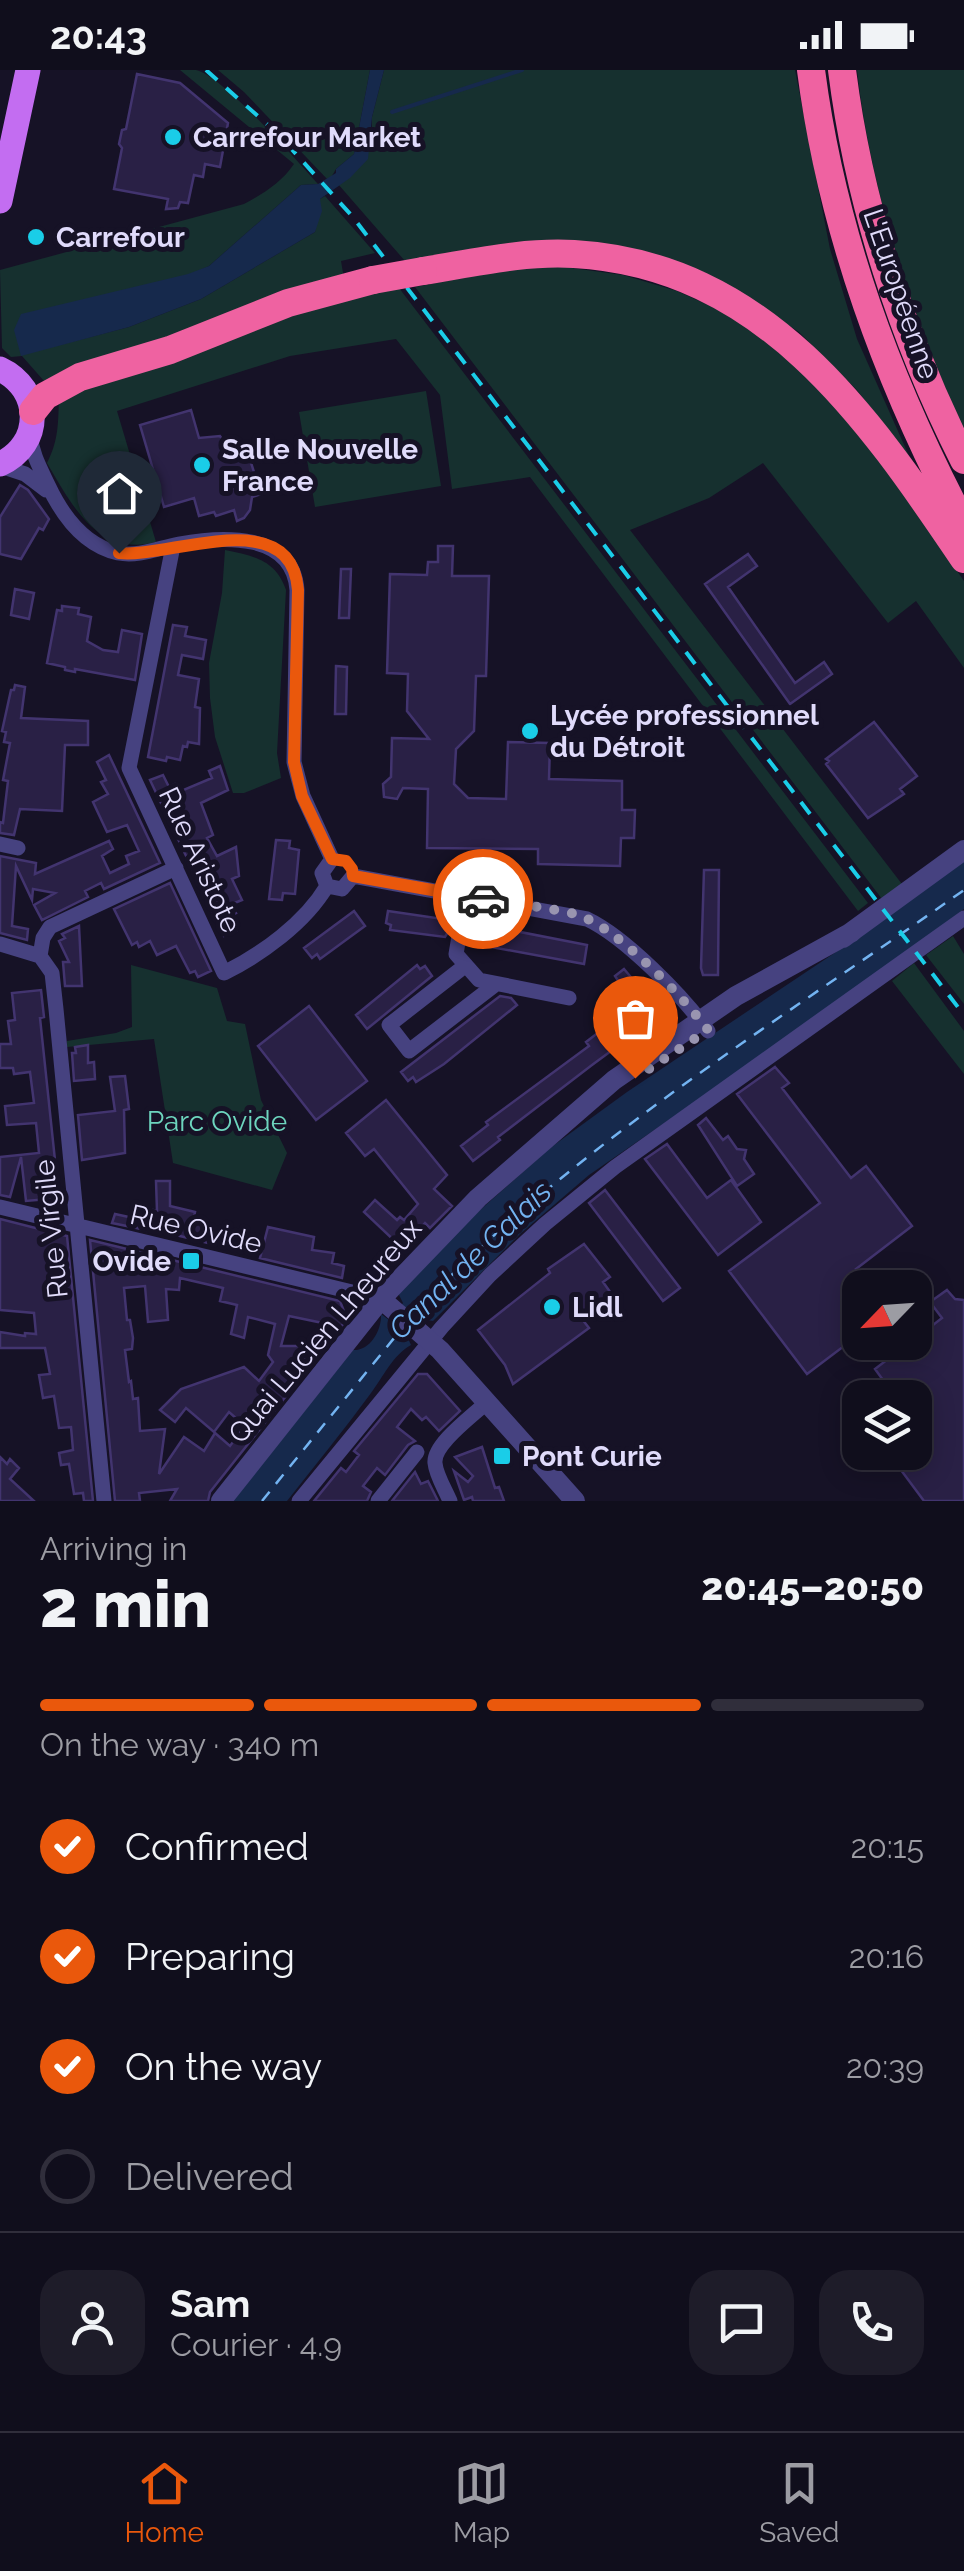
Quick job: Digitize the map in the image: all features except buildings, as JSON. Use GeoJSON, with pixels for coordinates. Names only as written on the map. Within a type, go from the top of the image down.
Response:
{"type":"FeatureCollection","features":[{"type":"Feature","properties":{"kind":"highway","name":"L'Européenne"},"geometry":{"type":"LineString","coordinates":[[811,70],[829,173],[864,302],[898,392],[964,526]]}},
{"type":"Feature","properties":{"kind":"highway","name":"L'Européenne"},"geometry":{"type":"LineString","coordinates":[[842,70],[880,247],[925,374],[964,460]]}},
{"type":"Feature","properties":{"kind":"highway"},"geometry":{"type":"LineString","coordinates":[[32,423],[50,392],[80,377],[170,350],[288,303],[423,271],[530,254],[588,255],[647,265],[686,279],[731,301],[788,341],[858,412],[964,559]]}},
{"type":"Feature","properties":{"kind":"main road"},"geometry":{"type":"LineString","coordinates":[[0,151],[16,70]]}},
{"type":"Feature","properties":{"kind":"main road"},"geometry":{"type":"LineString","coordinates":[[0,200],[28,70]]}},
{"type":"Feature","properties":{"kind":"main road"},"geometry":{"type":"LineString","coordinates":[[0,465],[19,452],[32,423],[23,387],[1,369]]}},
{"type":"Feature","properties":{"kind":"street"},"geometry":{"type":"LineString","coordinates":[[353,142],[374,136]]}},
{"type":"Feature","properties":{"kind":"street"},"geometry":{"type":"LineString","coordinates":[[32,423],[34,454],[53,496],[74,528],[103,548],[127,554],[207,541],[259,544],[283,554],[293,568],[298,590],[294,762],[302,796],[332,859]]}},
{"type":"Feature","properties":{"kind":"street"},"geometry":{"type":"LineString","coordinates":[[0,465],[25,474],[53,496]]}},
{"type":"Feature","properties":{"kind":"street","name":"Rue Aristote"},"geometry":{"type":"LineString","coordinates":[[172,546],[130,768],[224,973],[248,962],[290,927],[328,886]]}},
{"type":"Feature","properties":{"kind":"street"},"geometry":{"type":"LineString","coordinates":[[0,844],[18,848]]}},
{"type":"Feature","properties":{"kind":"street","name":"Quai Lucien Lheureux"},"geometry":{"type":"LineString","coordinates":[[222,1501],[381,1300],[455,1220],[520,1160],[704,1025],[852,932],[964,850]]}},
{"type":"Feature","properties":{"kind":"street"},"geometry":{"type":"LineString","coordinates":[[332,859],[346,861],[352,869],[353,876],[342,889],[328,886],[322,870],[332,859]]}},
{"type":"Feature","properties":{"kind":"street"},"geometry":{"type":"LineString","coordinates":[[0,944],[40,956],[50,926],[176,868]]}},
{"type":"Feature","properties":{"kind":"street"},"geometry":{"type":"LineString","coordinates":[[353,876],[576,914],[598,924],[660,978],[704,1025]]}},
{"type":"Feature","properties":{"kind":"street"},"geometry":{"type":"LineString","coordinates":[[466,896],[456,954],[478,980],[569,998]]}},
{"type":"Feature","properties":{"kind":"street"},"geometry":{"type":"LineString","coordinates":[[298,1501],[424,1340],[580,1195],[964,918]]}},
{"type":"Feature","properties":{"kind":"street","name":"Rue Virgile"},"geometry":{"type":"LineString","coordinates":[[40,956],[52,974],[104,1501]]}},
{"type":"Feature","properties":{"kind":"street"},"geometry":{"type":"LineString","coordinates":[[466,965],[388,1024],[409,1051],[496,984]]}},
{"type":"Feature","properties":{"kind":"street","name":"Rue Ovide"},"geometry":{"type":"LineString","coordinates":[[0,1208],[381,1300]]}},
{"type":"Feature","properties":{"kind":"street"},"geometry":{"type":"LineString","coordinates":[[381,1300],[424,1340],[575,1501]]}},
{"type":"Feature","properties":{"kind":"street"},"geometry":{"type":"LineString","coordinates":[[450,1501],[437,1472],[435,1455],[483,1406]]}},
{"type":"Feature","properties":{"kind":"street"},"geometry":{"type":"LineString","coordinates":[[483,1406],[560,1501]]}},
{"type":"Feature","properties":{"kind":"street"},"geometry":{"type":"LineString","coordinates":[[378,1501],[417,1452]]}},
{"type":"Feature","properties":{"kind":"green space"},"geometry":{"type":"Polygon","coordinates":[[[180,70],[196,70],[223,87],[318,184],[301,185],[209,266],[21,355],[129,327],[201,299],[315,232],[320,199],[325,196],[375,253],[341,261],[347,297],[399,288],[868,903],[858,911],[530,477],[452,489],[440,395],[396,339],[290,356],[117,411],[156,542],[118,542],[102,535],[77,510],[47,463],[56,439],[59,398],[22,356],[11,357],[2,348],[0,270],[244,204],[272,187],[294,164],[180,70]]]}},
{"type":"Feature","properties":{"kind":"green space"},"geometry":{"type":"Polygon","coordinates":[[[218,70],[370,70],[354,154],[336,169],[329,181],[218,70]]]}},
{"type":"Feature","properties":{"kind":"green space"},"geometry":{"type":"Polygon","coordinates":[[[384,70],[795,70],[830,249],[857,339],[909,456],[856,389],[799,332],[712,276],[624,249],[578,242],[532,241],[405,261],[338,184],[372,147],[372,117],[384,70]]]}},
{"type":"Feature","properties":{"kind":"green space"},"geometry":{"type":"Polygon","coordinates":[[[857,70],[964,70],[964,431],[897,255],[872,163],[857,70]]]}},
{"type":"Feature","properties":{"kind":"green space"},"geometry":{"type":"Polygon","coordinates":[[[557,266],[623,275],[677,291],[737,318],[798,364],[863,434],[964,581],[964,668],[916,601],[888,623],[763,463],[709,498],[630,530],[905,888],[882,899],[415,287],[499,271],[557,266]]]}},
{"type":"Feature","properties":{"kind":"green space"},"geometry":{"type":"Polygon","coordinates":[[[426,391],[441,486],[315,507],[299,412],[426,391]]]}},
{"type":"Feature","properties":{"kind":"green space"},"geometry":{"type":"Polygon","coordinates":[[[225,550],[254,557],[270,566],[286,590],[277,753],[281,778],[244,793],[233,793],[215,737],[210,698],[209,663],[222,593],[225,550]]]}},
{"type":"Feature","properties":{"kind":"green space"},"geometry":{"type":"Polygon","coordinates":[[[953,936],[964,954],[964,1004],[926,955],[953,936]]]}},
{"type":"Feature","properties":{"kind":"green space"},"geometry":{"type":"Polygon","coordinates":[[[914,963],[964,1031],[964,1074],[892,981],[914,963]]]}},
{"type":"Feature","properties":{"kind":"green space","name":"Parc Ovide"},"geometry":{"type":"Polygon","coordinates":[[[131,965],[217,988],[227,1021],[245,1024],[261,1100],[287,1153],[272,1190],[173,1163],[154,1039],[67,1047],[67,1041],[132,1027],[131,965]]]}},
{"type":"Feature","properties":{"kind":"water"},"geometry":{"type":"Polygon","coordinates":[[[370,70],[384,70],[372,117],[368,159],[350,178],[320,199],[322,211],[315,232],[201,299],[129,327],[21,356],[14,330],[21,314],[209,266],[301,185],[318,184],[336,173],[354,154],[370,70]]]}},
{"type":"Feature","properties":{"kind":"water","name":"Canal de Calais"},"geometry":{"type":"Polygon","coordinates":[[[964,860],[964,909],[831,1008],[589,1175],[520,1234],[433,1321],[420,1319],[406,1334],[411,1345],[394,1360],[287,1501],[233,1501],[353,1350],[365,1347],[374,1338],[381,1314],[389,1320],[403,1303],[401,1290],[462,1226],[550,1148],[964,860]]]}},
{"type":"Feature","properties":{"kind":"waterway"},"geometry":{"type":"LineString","coordinates":[[392,112],[522,70]]}},
{"type":"Feature","properties":{"kind":"ferry route"},"geometry":{"type":"LineString","coordinates":[[414,1313],[476,1252],[609,1140],[964,890]]}},
{"type":"Feature","properties":{"kind":"ferry route"},"geometry":{"type":"LineString","coordinates":[[262,1501],[403,1327]]}},
{"type":"Feature","properties":{"kind":"railway"},"geometry":{"type":"LineString","coordinates":[[206,70],[278,134],[352,216],[964,1015]]}},
{"type":"Feature","properties":{"kind":"way so far"},"geometry":{"type":"LineString","coordinates":[[483,899],[576,914],[598,924],[692,1010],[708,1030],[635,1078]]}},
{"type":"Feature","properties":{"kind":"place","name":"Carrefour Market"},"geometry":{"type":"Point","coordinates":[173,137]}},
{"type":"Feature","properties":{"kind":"place","name":"Carrefour"},"geometry":{"type":"Point","coordinates":[36,237]}},
{"type":"Feature","properties":{"kind":"place","name":"Salle Nouvelle France"},"geometry":{"type":"Point","coordinates":[202,465]}},
{"type":"Feature","properties":{"kind":"place","name":"Lycée professionnel du Détroit"},"geometry":{"type":"Point","coordinates":[530,731]}},
{"type":"Feature","properties":{"kind":"place","name":"Ovide"},"geometry":{"type":"Point","coordinates":[191,1261]}},
{"type":"Feature","properties":{"kind":"place","name":"Lidl"},"geometry":{"type":"Point","coordinates":[552,1307]}},
{"type":"Feature","properties":{"kind":"place","name":"Pont Curie"},"geometry":{"type":"Point","coordinates":[502,1456]}},
{"type":"Feature","properties":{"kind":"route"},"geometry":{"type":"LineString","coordinates":[[119,553],[218,541],[259,544],[283,554],[296,575],[298,590],[294,762],[302,796],[332,859],[350,864],[353,876],[483,899]]}}]}
